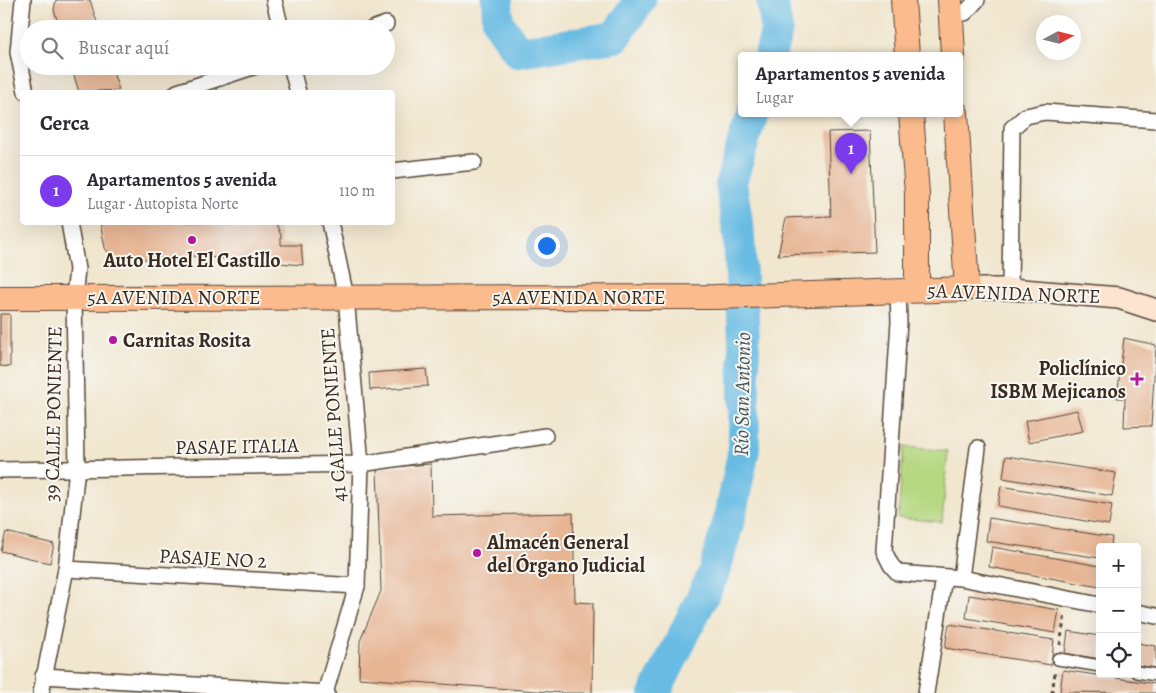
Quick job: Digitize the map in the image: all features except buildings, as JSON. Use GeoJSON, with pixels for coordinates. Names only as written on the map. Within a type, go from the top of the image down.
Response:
{"type":"FeatureCollection","features":[{"type":"Feature","properties":{"kind":"main road"},"geometry":{"type":"LineString","coordinates":[[903,0],[907,52]]}},
{"type":"Feature","properties":{"kind":"main road"},"geometry":{"type":"LineString","coordinates":[[950,7],[953,52]]}},
{"type":"Feature","properties":{"kind":"main road"},"geometry":{"type":"LineString","coordinates":[[908,290],[917,194],[911,117]]}},
{"type":"Feature","properties":{"kind":"main road"},"geometry":{"type":"LineString","coordinates":[[956,117],[967,289]]}},
{"type":"Feature","properties":{"kind":"main road","name":"5A AVENIDA NORTE"},"geometry":{"type":"LineString","coordinates":[[0,298],[715,297],[908,290],[1010,289],[1119,298],[1156,310]]}},
{"type":"Feature","properties":{"kind":"street"},"geometry":{"type":"LineString","coordinates":[[21,20],[23,0]]}},
{"type":"Feature","properties":{"kind":"street"},"geometry":{"type":"LineString","coordinates":[[274,0],[279,20]]}},
{"type":"Feature","properties":{"kind":"street"},"geometry":{"type":"LineString","coordinates":[[950,7],[965,13],[977,0]]}},
{"type":"Feature","properties":{"kind":"street"},"geometry":{"type":"LineString","coordinates":[[20,31],[18,52],[20,62]]}},
{"type":"Feature","properties":{"kind":"street"},"geometry":{"type":"LineString","coordinates":[[23,75],[26,90]]}},
{"type":"Feature","properties":{"kind":"street"},"geometry":{"type":"LineString","coordinates":[[184,90],[229,75]]}},
{"type":"Feature","properties":{"kind":"street"},"geometry":{"type":"LineString","coordinates":[[293,75],[297,90]]}},
{"type":"Feature","properties":{"kind":"street"},"geometry":{"type":"LineString","coordinates":[[1010,289],[1012,128],[1026,116],[1045,112],[1156,120]]}},
{"type":"Feature","properties":{"kind":"street"},"geometry":{"type":"LineString","coordinates":[[395,171],[474,162]]}},
{"type":"Feature","properties":{"kind":"street","name":"39 CALLE PONIENTE"},"geometry":{"type":"LineString","coordinates":[[41,693],[66,569],[77,468],[74,298],[77,269],[70,225]]}},
{"type":"Feature","properties":{"kind":"street","name":"41 CALLE PONIENTE"},"geometry":{"type":"LineString","coordinates":[[326,693],[357,586],[361,464],[346,297],[331,225]]}},
{"type":"Feature","properties":{"kind":"street"},"geometry":{"type":"LineString","coordinates":[[908,290],[899,322],[884,551],[891,565],[898,573],[961,578],[1096,604]]}},
{"type":"Feature","properties":{"kind":"street","name":"PASAJE ITALIA"},"geometry":{"type":"LineString","coordinates":[[0,470],[361,464],[545,436]]}},
{"type":"Feature","properties":{"kind":"street"},"geometry":{"type":"LineString","coordinates":[[961,578],[978,448]]}},
{"type":"Feature","properties":{"kind":"street","name":"PASAJE NO 2"},"geometry":{"type":"LineString","coordinates":[[66,569],[357,586]]}},
{"type":"Feature","properties":{"kind":"street"},"geometry":{"type":"LineString","coordinates":[[926,693],[944,577]]}},
{"type":"Feature","properties":{"kind":"street"},"geometry":{"type":"LineString","coordinates":[[1141,613],[1156,616]]}},
{"type":"Feature","properties":{"kind":"street"},"geometry":{"type":"LineString","coordinates":[[1058,660],[1096,665]]}},
{"type":"Feature","properties":{"kind":"street"},"geometry":{"type":"LineString","coordinates":[[1141,673],[1156,675]]}},
{"type":"Feature","properties":{"kind":"street"},"geometry":{"type":"LineString","coordinates":[[43,676],[326,693]]}},
{"type":"Feature","properties":{"kind":"green space"},"geometry":{"type":"Polygon","coordinates":[[[904,447],[948,451],[942,522],[898,518],[904,447]]]}},
{"type":"Feature","properties":{"kind":"waterway","name":"Río San Antonio"},"geometry":{"type":"LineString","coordinates":[[497,0],[498,22],[518,52],[615,37],[640,0]]}},
{"type":"Feature","properties":{"kind":"waterway","name":"Río San Antonio"},"geometry":{"type":"LineString","coordinates":[[771,52],[777,30],[772,0]]}},
{"type":"Feature","properties":{"kind":"waterway","name":"Río San Antonio"},"geometry":{"type":"LineString","coordinates":[[655,693],[713,575],[730,517],[744,449],[744,339],[739,236],[731,183],[751,117]]}},
{"type":"Feature","properties":{"kind":"place","name":"Apartamentos 5 avenida"},"geometry":{"type":"Point","coordinates":[851,174]}},
{"type":"Feature","properties":{"kind":"place","name":"Auto Hotel El Castillo"},"geometry":{"type":"Point","coordinates":[192,240]}},
{"type":"Feature","properties":{"kind":"place","name":"Carnitas Rosita"},"geometry":{"type":"Point","coordinates":[113,340]}},
{"type":"Feature","properties":{"kind":"place","name":"Policlínico ISBM Mejicanos"},"geometry":{"type":"Point","coordinates":[1137,379]}},
{"type":"Feature","properties":{"kind":"place","name":"Almacén General del Órgano Judicial"},"geometry":{"type":"Point","coordinates":[477,553]}}]}
